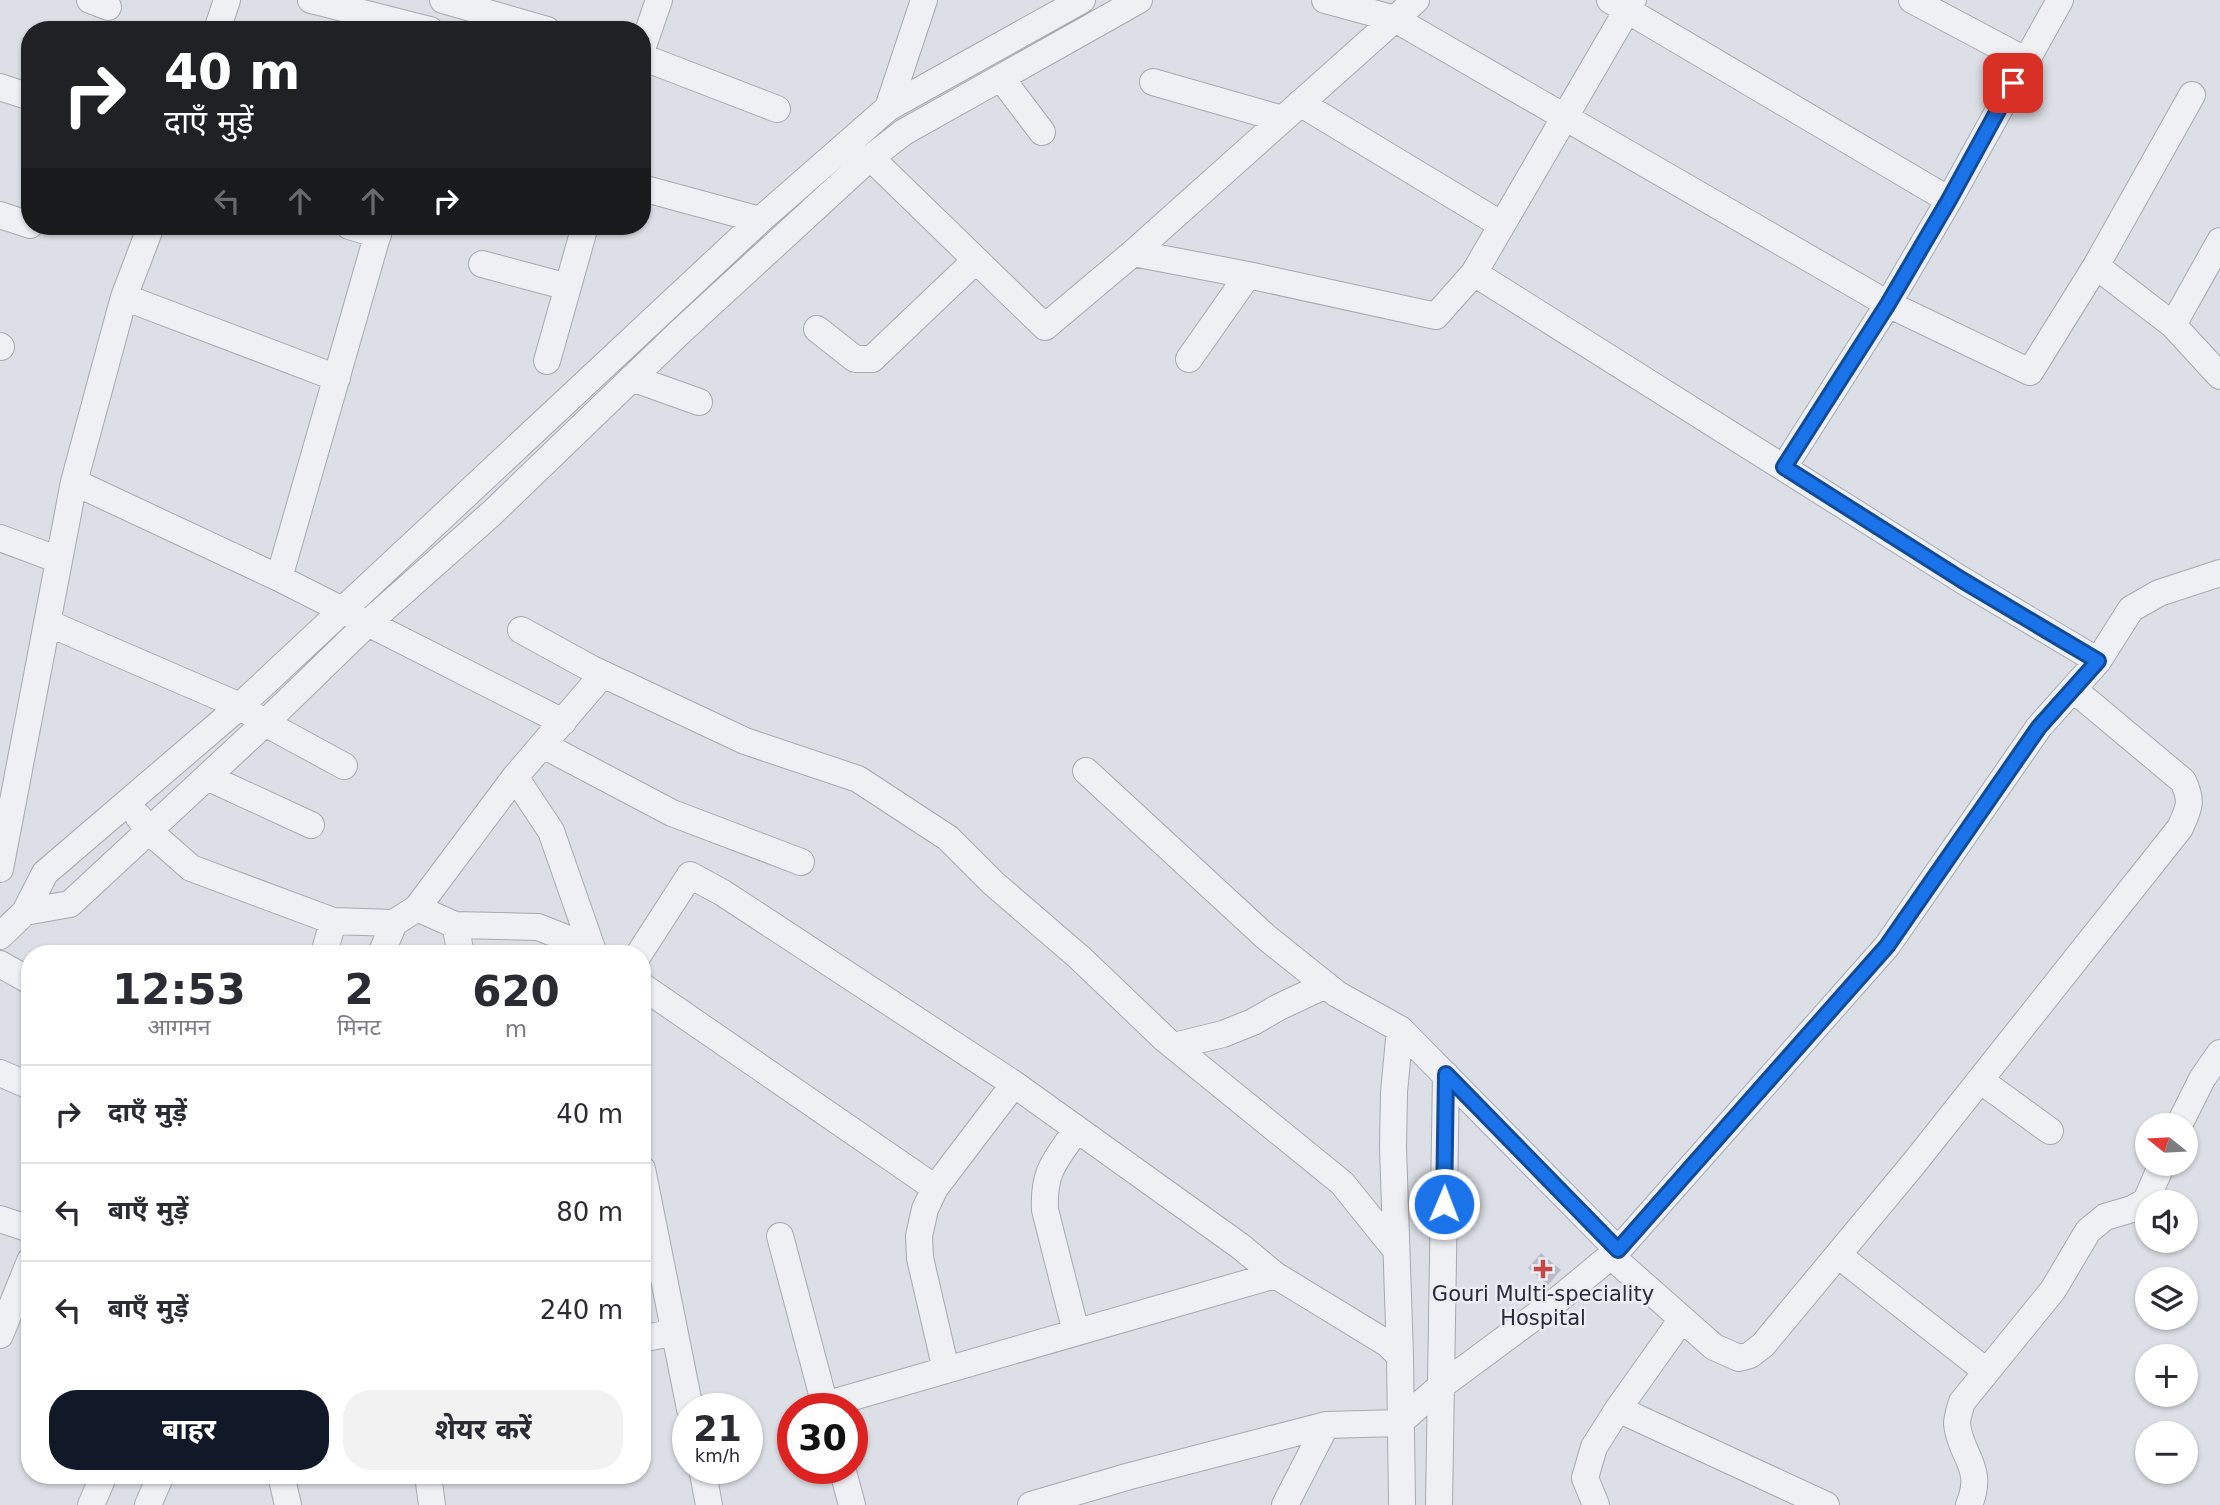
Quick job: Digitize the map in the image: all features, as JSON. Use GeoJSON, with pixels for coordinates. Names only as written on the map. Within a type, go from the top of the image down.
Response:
{"type":"FeatureCollection","features":[{"type":"Feature","properties":{"kind":"street"},"geometry":{"type":"LineString","coordinates":[[220,21],[227,0]]}},
{"type":"Feature","properties":{"kind":"street"},"geometry":{"type":"LineString","coordinates":[[311,0],[396,21]]}},
{"type":"Feature","properties":{"kind":"street"},"geometry":{"type":"LineString","coordinates":[[435,21],[443,0],[516,21]]}},
{"type":"Feature","properties":{"kind":"street"},"geometry":{"type":"LineString","coordinates":[[651,23],[659,0]]}},
{"type":"Feature","properties":{"kind":"street"},"geometry":{"type":"LineString","coordinates":[[888,108],[924,0]]}},
{"type":"Feature","properties":{"kind":"street"},"geometry":{"type":"LineString","coordinates":[[0,936],[25,912],[45,873],[240,706],[760,220],[888,108],[1082,0]]}},
{"type":"Feature","properties":{"kind":"street"},"geometry":{"type":"LineString","coordinates":[[25,912],[70,904],[871,158],[904,132],[1139,0]]}},
{"type":"Feature","properties":{"kind":"street"},"geometry":{"type":"LineString","coordinates":[[1326,0],[1395,19],[1888,304],[2030,372],[2096,266],[2192,95]]}},
{"type":"Feature","properties":{"kind":"street"},"geometry":{"type":"LineString","coordinates":[[871,158],[1045,327],[1133,253],[1416,0]]}},
{"type":"Feature","properties":{"kind":"street"},"geometry":{"type":"LineString","coordinates":[[1912,0],[2025,60]]}},
{"type":"Feature","properties":{"kind":"street"},"geometry":{"type":"LineString","coordinates":[[1784,467],[1888,304],[2060,0]]}},
{"type":"Feature","properties":{"kind":"street"},"geometry":{"type":"LineString","coordinates":[[1133,253],[1437,316],[1474,273],[1565,116],[1623,3],[1949,200]]}},
{"type":"Feature","properties":{"kind":"street"},"geometry":{"type":"LineString","coordinates":[[651,60],[777,109]]}},
{"type":"Feature","properties":{"kind":"street"},"geometry":{"type":"LineString","coordinates":[[1000,78],[1042,132]]}},
{"type":"Feature","properties":{"kind":"street"},"geometry":{"type":"LineString","coordinates":[[1153,82],[1291,111],[1502,225]]}},
{"type":"Feature","properties":{"kind":"street"},"geometry":{"type":"LineString","coordinates":[[0,87],[21,94]]}},
{"type":"Feature","properties":{"kind":"street"},"geometry":{"type":"LineString","coordinates":[[651,190],[760,220]]}},
{"type":"Feature","properties":{"kind":"street"},"geometry":{"type":"LineString","coordinates":[[0,215],[21,222]]}},
{"type":"Feature","properties":{"kind":"street"},"geometry":{"type":"LineString","coordinates":[[0,869],[74,482],[124,298],[148,235]]}},
{"type":"Feature","properties":{"kind":"street"},"geometry":{"type":"LineString","coordinates":[[279,578],[378,235]]}},
{"type":"Feature","properties":{"kind":"street"},"geometry":{"type":"LineString","coordinates":[[547,361],[583,235]]}},
{"type":"Feature","properties":{"kind":"street"},"geometry":{"type":"LineString","coordinates":[[2173,325],[2220,241]]}},
{"type":"Feature","properties":{"kind":"street"},"geometry":{"type":"LineString","coordinates":[[817,329],[855,359],[872,359],[976,260]]}},
{"type":"Feature","properties":{"kind":"street"},"geometry":{"type":"LineString","coordinates":[[482,264],[568,288]]}},
{"type":"Feature","properties":{"kind":"street"},"geometry":{"type":"LineString","coordinates":[[2096,266],[2173,325],[2220,376]]}},
{"type":"Feature","properties":{"kind":"street"},"geometry":{"type":"LineString","coordinates":[[1474,273],[1962,580],[2098,661]]}},
{"type":"Feature","properties":{"kind":"street"},"geometry":{"type":"LineString","coordinates":[[1189,359],[1248,275]]}},
{"type":"Feature","properties":{"kind":"street"},"geometry":{"type":"LineString","coordinates":[[124,298],[337,378]]}},
{"type":"Feature","properties":{"kind":"street"},"geometry":{"type":"LineString","coordinates":[[632,378],[699,402]]}},
{"type":"Feature","properties":{"kind":"street"},"geometry":{"type":"LineString","coordinates":[[74,482],[279,578],[564,722]]}},
{"type":"Feature","properties":{"kind":"street"},"geometry":{"type":"LineString","coordinates":[[0,538],[59,560]]}},
{"type":"Feature","properties":{"kind":"street"},"geometry":{"type":"LineString","coordinates":[[1031,1505],[1326,1424],[1399,1423],[1441,1386],[1560,1298],[1615,1253],[1887,946],[2039,727],[2098,661],[2131,609],[2159,593],[2220,573]]}},
{"type":"Feature","properties":{"kind":"street"},"geometry":{"type":"LineString","coordinates":[[48,623],[240,706],[265,723],[345,766]]}},
{"type":"Feature","properties":{"kind":"street"},"geometry":{"type":"LineString","coordinates":[[521,630],[603,674],[745,741],[859,779],[948,838],[993,883],[1079,957],[1174,1046],[1342,1183],[1396,1250]]}},
{"type":"Feature","properties":{"kind":"street"},"geometry":{"type":"LineString","coordinates":[[128,801],[149,831],[191,869],[333,922],[394,923],[417,908],[515,777],[603,674]]}},
{"type":"Feature","properties":{"kind":"street"},"geometry":{"type":"LineString","coordinates":[[1086,771],[1267,938],[1337,994],[1401,1029],[1615,1253],[1682,1319],[1714,1348],[1739,1358],[1750,1355],[1763,1345],[1838,1255],[2180,828],[2189,808],[2190,796],[2183,781],[2073,688]]}},
{"type":"Feature","properties":{"kind":"street"},"geometry":{"type":"LineString","coordinates":[[543,745],[671,813],[801,862]]}},
{"type":"Feature","properties":{"kind":"street"},"geometry":{"type":"LineString","coordinates":[[207,777],[311,825]]}},
{"type":"Feature","properties":{"kind":"street"},"geometry":{"type":"LineString","coordinates":[[515,777],[551,831],[590,945]]}},
{"type":"Feature","properties":{"kind":"street"},"geometry":{"type":"LineString","coordinates":[[645,945],[690,875],[723,893],[1014,1084],[1240,1246],[1275,1275],[1388,1344],[1400,1356]]}},
{"type":"Feature","properties":{"kind":"street"},"geometry":{"type":"LineString","coordinates":[[417,908],[454,925],[538,927],[578,945]]}},
{"type":"Feature","properties":{"kind":"street"},"geometry":{"type":"LineString","coordinates":[[327,945],[333,922]]}},
{"type":"Feature","properties":{"kind":"street"},"geometry":{"type":"LineString","coordinates":[[385,945],[394,923]]}},
{"type":"Feature","properties":{"kind":"street"},"geometry":{"type":"LineString","coordinates":[[454,925],[459,945]]}},
{"type":"Feature","properties":{"kind":"street"},"geometry":{"type":"LineString","coordinates":[[0,964],[21,976]]}},
{"type":"Feature","properties":{"kind":"street"},"geometry":{"type":"LineString","coordinates":[[1174,1046],[1223,1034],[1253,1022],[1326,985]]}},
{"type":"Feature","properties":{"kind":"street"},"geometry":{"type":"LineString","coordinates":[[651,992],[935,1188]]}},
{"type":"Feature","properties":{"kind":"street"},"geometry":{"type":"LineString","coordinates":[[1401,1029],[1394,1091],[1393,1147],[1402,1505]]}},
{"type":"Feature","properties":{"kind":"street"},"geometry":{"type":"LineString","coordinates":[[2185,1113],[2202,1079],[2220,1053]]}},
{"type":"Feature","properties":{"kind":"street"},"geometry":{"type":"LineString","coordinates":[[0,1073],[21,1082]]}},
{"type":"Feature","properties":{"kind":"street"},"geometry":{"type":"LineString","coordinates":[[1439,1505],[1446,1074]]}},
{"type":"Feature","properties":{"kind":"street"},"geometry":{"type":"LineString","coordinates":[[1980,1080],[2050,1131]]}},
{"type":"Feature","properties":{"kind":"street"},"geometry":{"type":"LineString","coordinates":[[946,1370],[920,1258],[919,1236],[925,1209],[935,1188],[1014,1084]]}},
{"type":"Feature","properties":{"kind":"street"},"geometry":{"type":"LineString","coordinates":[[1076,1332],[1045,1210],[1044,1192],[1049,1171],[1077,1129]]}},
{"type":"Feature","properties":{"kind":"street"},"geometry":{"type":"LineString","coordinates":[[1969,1505],[1974,1484],[1973,1465],[1962,1442],[1957,1422],[1962,1402],[2053,1290],[2088,1231],[2105,1217],[2132,1209],[2146,1200],[2157,1176]]}},
{"type":"Feature","properties":{"kind":"street"},"geometry":{"type":"LineString","coordinates":[[651,1215],[687,1393]]}},
{"type":"Feature","properties":{"kind":"street"},"geometry":{"type":"LineString","coordinates":[[0,1219],[21,1226]]}},
{"type":"Feature","properties":{"kind":"street"},"geometry":{"type":"LineString","coordinates":[[780,1236],[822,1393]]}},
{"type":"Feature","properties":{"kind":"street"},"geometry":{"type":"LineString","coordinates":[[1838,1255],[1986,1371]]}},
{"type":"Feature","properties":{"kind":"street"},"geometry":{"type":"LineString","coordinates":[[868,1394],[1275,1275]]}},
{"type":"Feature","properties":{"kind":"street"},"geometry":{"type":"LineString","coordinates":[[0,1335],[21,1283]]}},
{"type":"Feature","properties":{"kind":"street"},"geometry":{"type":"LineString","coordinates":[[1596,1505],[1585,1478],[1594,1447],[1682,1319]]}},
{"type":"Feature","properties":{"kind":"street"},"geometry":{"type":"LineString","coordinates":[[651,1337],[674,1332]]}},
{"type":"Feature","properties":{"kind":"street"},"geometry":{"type":"LineString","coordinates":[[1618,1409],[1826,1505]]}},
{"type":"Feature","properties":{"kind":"street"},"geometry":{"type":"LineString","coordinates":[[1286,1505],[1326,1424]]}},
{"type":"Feature","properties":{"kind":"street"},"geometry":{"type":"LineString","coordinates":[[92,1505],[100,1484]]}},
{"type":"Feature","properties":{"kind":"street"},"geometry":{"type":"LineString","coordinates":[[148,1505],[156,1484]]}},
{"type":"Feature","properties":{"kind":"street"},"geometry":{"type":"LineString","coordinates":[[283,1484],[288,1505]]}},
{"type":"Feature","properties":{"kind":"street"},"geometry":{"type":"LineString","coordinates":[[429,1484],[432,1505]]}},
{"type":"Feature","properties":{"kind":"street"},"geometry":{"type":"LineString","coordinates":[[705,1484],[709,1505]]}},
{"type":"Feature","properties":{"kind":"street"},"geometry":{"type":"LineString","coordinates":[[846,1484],[852,1505]]}},
{"type":"Feature","properties":{"kind":"building"},"geometry":{"type":"Polygon","coordinates":[[[1541,1253],[1561,1270],[1548,1285],[1528,1268],[1541,1253]]]}},
{"type":"Feature","properties":{"kind":"place","name":"Gouri Multi-speciality Hospital"},"geometry":{"type":"Point","coordinates":[1543,1269]}},
{"type":"Feature","properties":{"kind":"route"},"geometry":{"type":"LineString","coordinates":[[1444,1204],[1446,1074],[1618,1250],[1887,946],[2039,727],[2098,661],[1962,580],[1784,467],[1888,304],[2013,83]]}}]}
